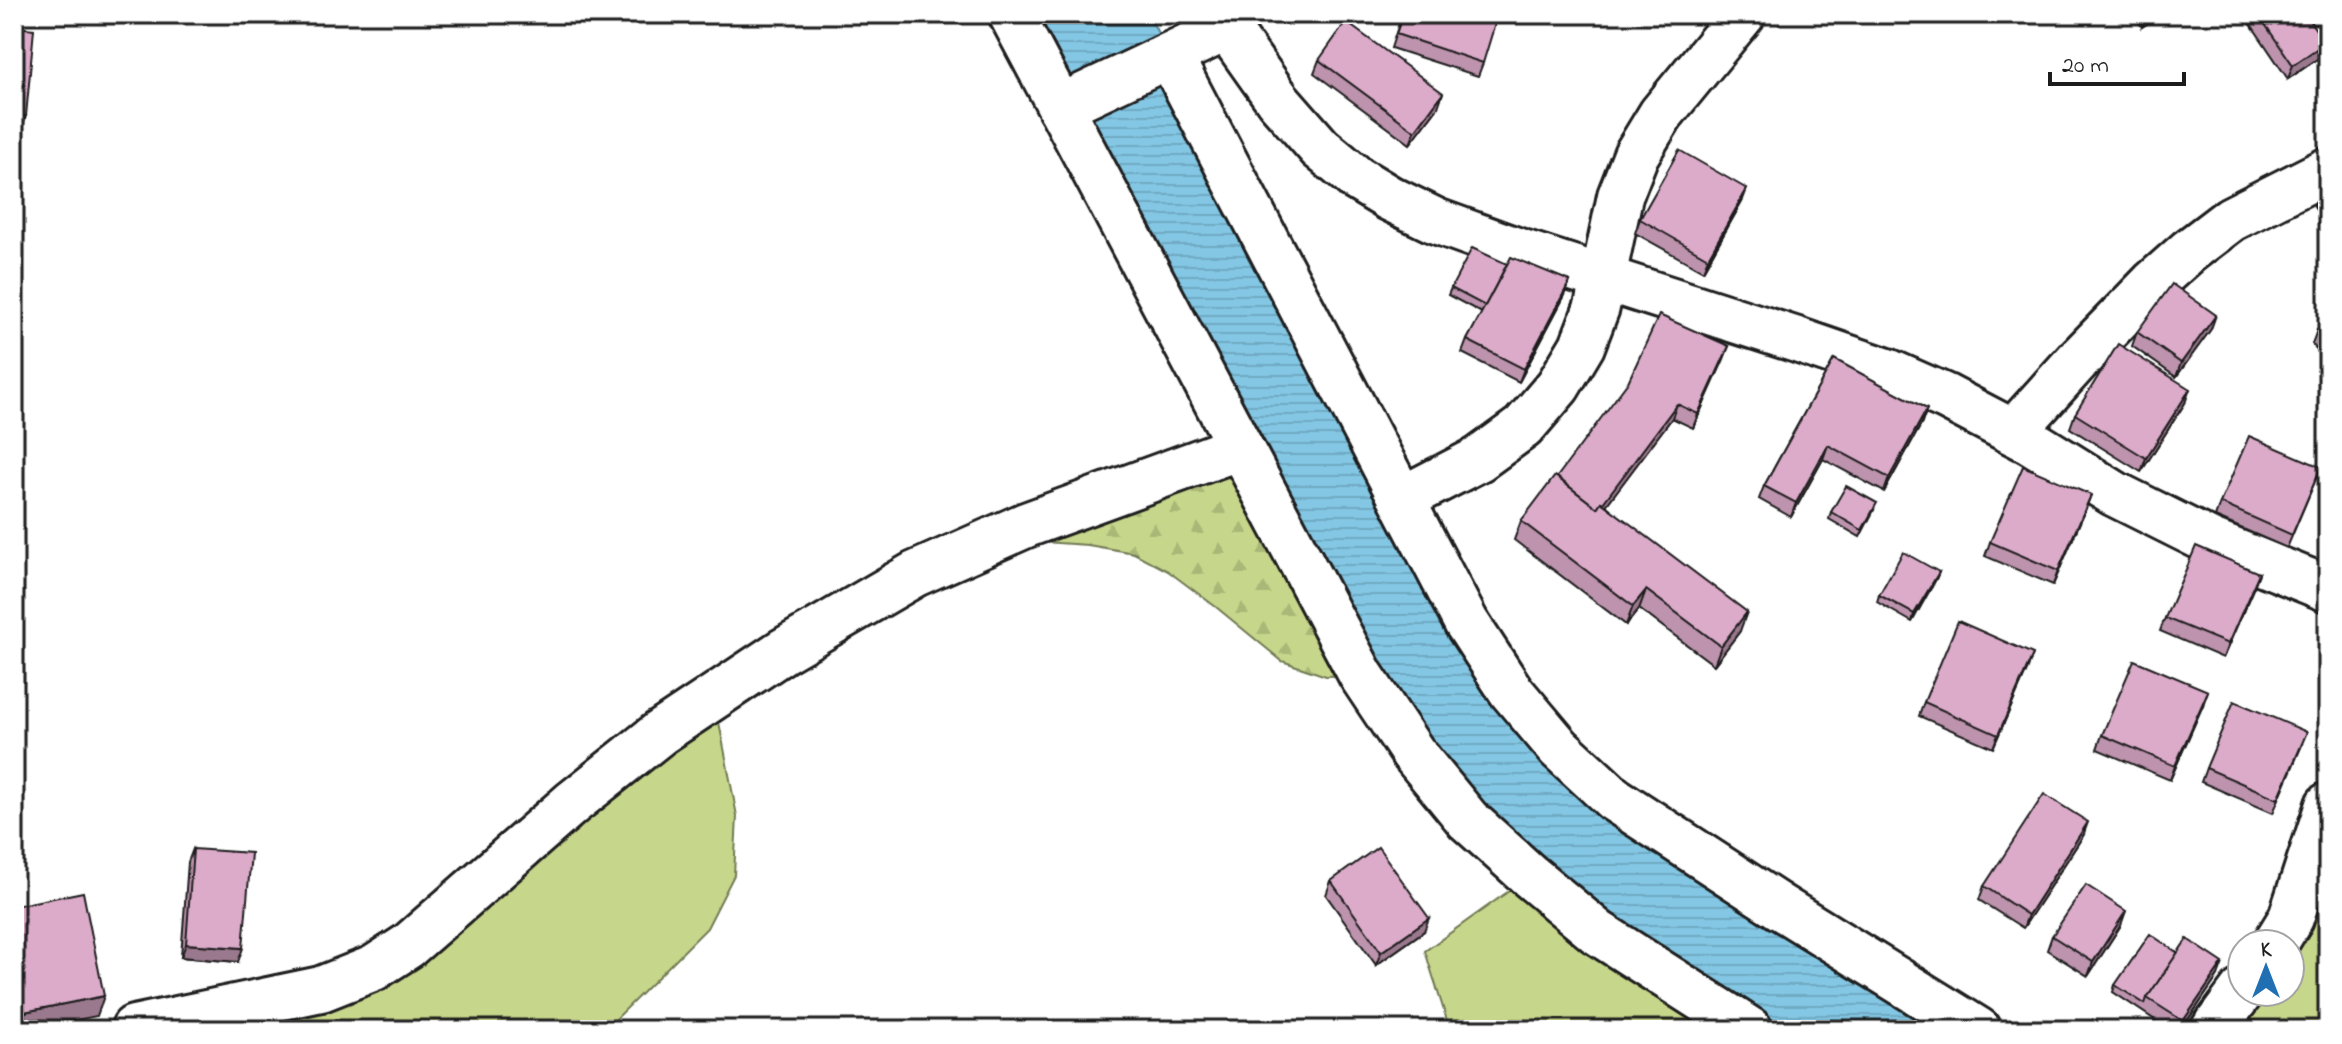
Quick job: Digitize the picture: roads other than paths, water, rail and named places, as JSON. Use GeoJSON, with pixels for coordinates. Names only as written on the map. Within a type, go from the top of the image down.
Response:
{"type":"FeatureCollection","features":[{"type":"Feature","properties":{"kind":"street"},"geometry":{"type":"LineString","coordinates":[[1011,14],[1073,101],[1240,447],[1361,675],[1413,753],[1468,820],[1597,932],[1750,1030]]}},
{"type":"Feature","properties":{"kind":"street"},"geometry":{"type":"LineString","coordinates":[[1402,499],[1479,459],[1523,427],[1558,386],[1582,346],[1597,307],[1620,196],[1636,155],[1713,33],[1743,14]]}},
{"type":"Feature","properties":{"kind":"street"},"geometry":{"type":"LineString","coordinates":[[1073,101],[1158,61],[1222,21],[1278,100],[1320,148],[1356,178],[1389,198],[1436,221],[1887,371],[2013,432],[2115,494],[2211,542],[2328,589]]}},
{"type":"Feature","properties":{"kind":"street"},"geometry":{"type":"LineString","coordinates":[[1158,61],[1402,499],[1466,622],[1511,691],[1570,758],[1614,799],[1978,1030]]}},
{"type":"Feature","properties":{"kind":"street"},"geometry":{"type":"LineString","coordinates":[[2013,432],[2088,349],[2189,251],[2231,219],[2328,170]]}},
{"type":"Feature","properties":{"kind":"street"},"geometry":{"type":"LineString","coordinates":[[134,1028],[321,989],[374,968],[408,946],[572,803],[660,733],[783,651],[928,568],[1026,525],[1240,447]]}},
{"type":"Feature","properties":{"kind":"street"},"geometry":{"type":"LineString","coordinates":[[2285,928],[2291,918],[2328,805]]}},
{"type":"Feature","properties":{"kind":"street"},"geometry":{"type":"LineString","coordinates":[[2213,1030],[2229,1008]]}},
{"type":"Feature","properties":{"kind":"water"},"geometry":{"type":"Polygon","coordinates":[[[1011,14],[1148,14],[1466,622],[1559,748],[1978,1030],[1750,1030],[1468,820],[1011,14]]]}}]}
